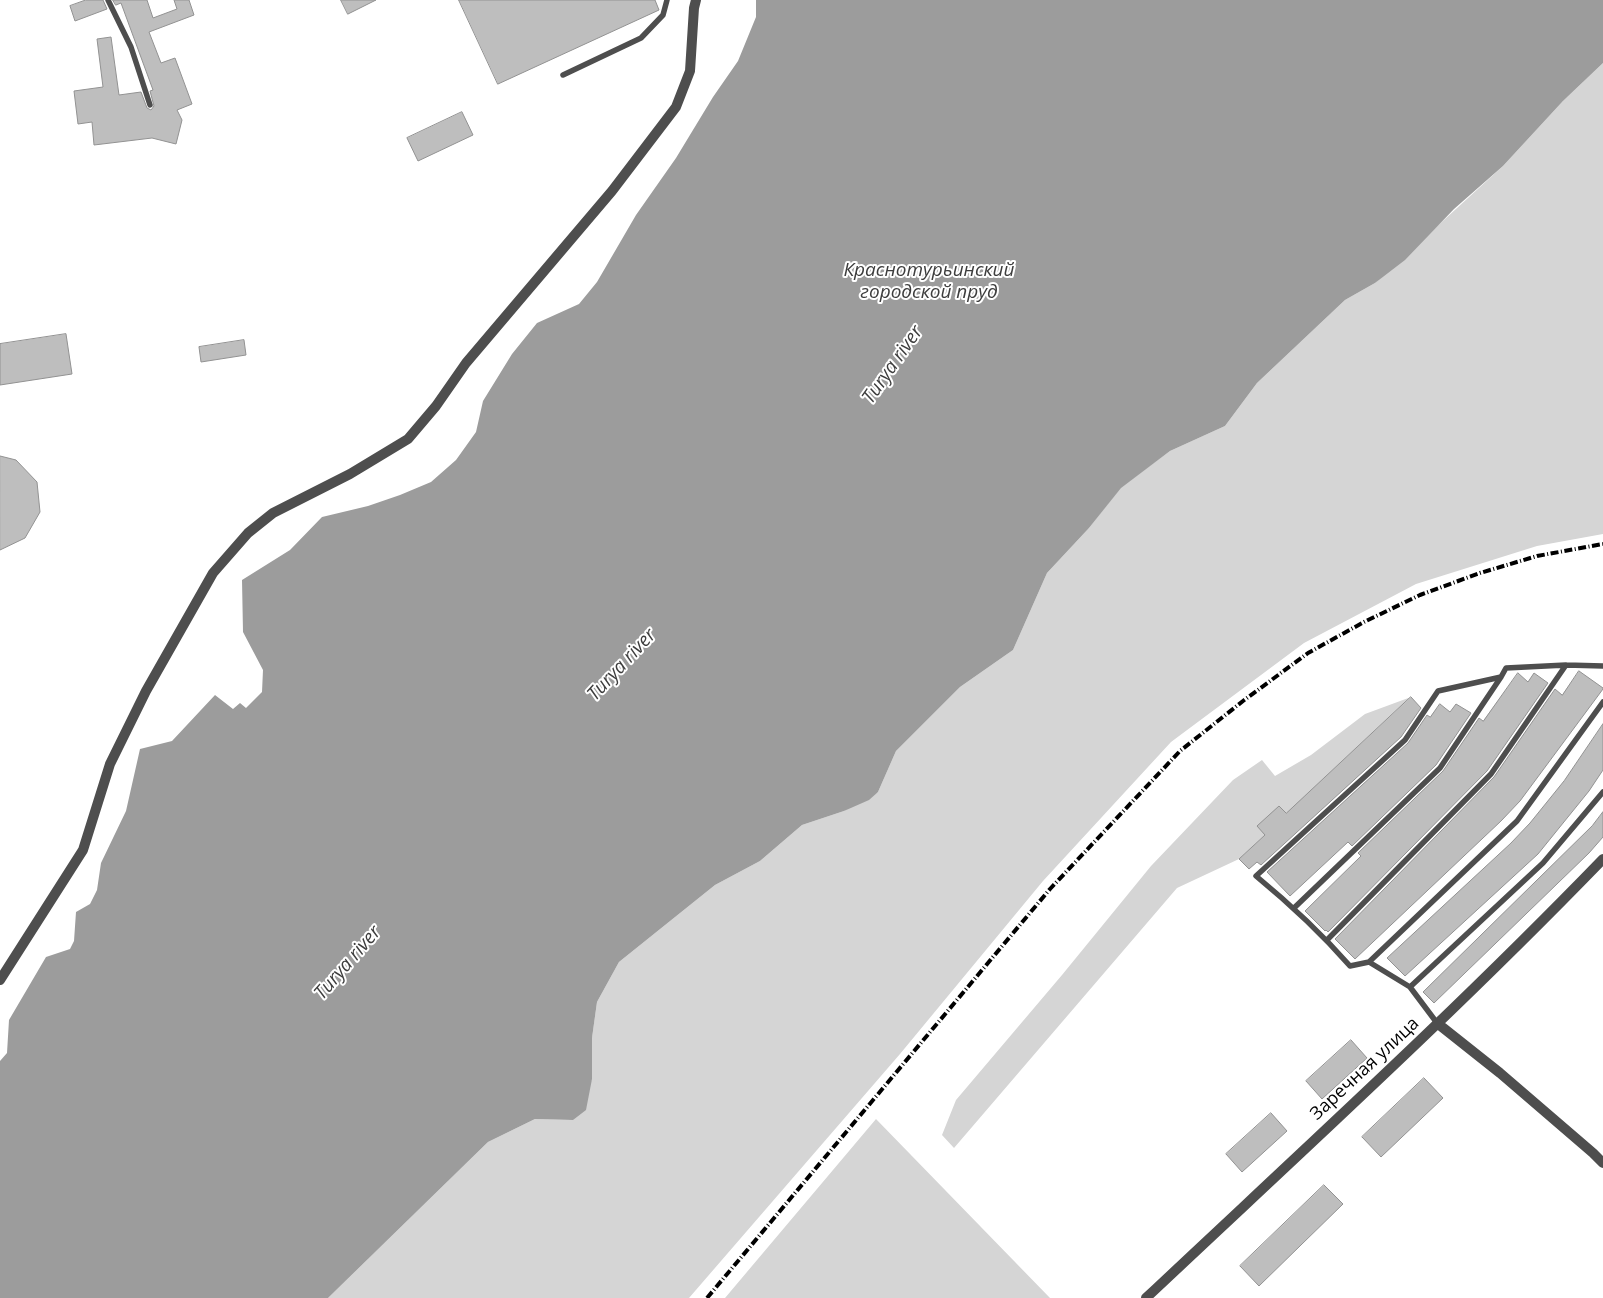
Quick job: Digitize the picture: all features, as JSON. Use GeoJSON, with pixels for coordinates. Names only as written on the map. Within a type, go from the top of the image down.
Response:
{"type":"FeatureCollection","features":[{"type":"Feature","properties":{"kind":"street"},"geometry":{"type":"LineString","coordinates":[[0,980],[83,850],[110,764],[146,690],[213,573],[248,533],[273,513],[350,474],[408,439],[436,406],[466,363],[612,192],[676,107],[690,71],[696,0]]}},
{"type":"Feature","properties":{"kind":"street","name":"Заречная улица"},"geometry":{"type":"LineString","coordinates":[[1146,1298],[1438,1023],[1603,860]]}},
{"type":"Feature","properties":{"kind":"street"},"geometry":{"type":"LineString","coordinates":[[1438,1023],[1500,1072],[1594,1153],[1603,1163]]}},
{"type":"Feature","properties":{"kind":"lane"},"geometry":{"type":"LineString","coordinates":[[108,0],[131,47],[150,106]]}},
{"type":"Feature","properties":{"kind":"lane"},"geometry":{"type":"LineString","coordinates":[[563,75],[640,38],[663,14],[667,0]]}},
{"type":"Feature","properties":{"kind":"lane"},"geometry":{"type":"LineString","coordinates":[[1294,908],[1440,768],[1502,677],[1506,668],[1566,665],[1603,666]]}},
{"type":"Feature","properties":{"kind":"lane"},"geometry":{"type":"LineString","coordinates":[[1327,940],[1491,774],[1566,665]]}},
{"type":"Feature","properties":{"kind":"lane"},"geometry":{"type":"LineString","coordinates":[[1502,677],[1438,691],[1405,740],[1256,876],[1294,908],[1327,940],[1350,966],[1370,962],[1517,821],[1603,702]]}},
{"type":"Feature","properties":{"kind":"lane"},"geometry":{"type":"LineString","coordinates":[[1410,987],[1543,863],[1603,792]]}},
{"type":"Feature","properties":{"kind":"lane"},"geometry":{"type":"LineString","coordinates":[[1370,962],[1410,987],[1438,1023]]}},
{"type":"Feature","properties":{"kind":"shaded area"},"geometry":{"type":"Polygon","coordinates":[[[1603,63],[1603,534],[1537,546],[1416,584],[1304,643],[1171,742],[1043,881],[900,1054],[689,1298],[328,1298],[488,1142],[535,1119],[573,1120],[592,1079],[592,1038],[597,1002],[619,962],[715,885],[760,861],[802,825],[844,811],[878,792],[896,751],[960,687],[1013,650],[1047,573],[1089,528],[1121,487],[1170,451],[1225,426],[1257,383],[1345,300],[1375,283],[1503,166],[1563,101],[1603,63]]]}},
{"type":"Feature","properties":{"kind":"shaded area"},"geometry":{"type":"Polygon","coordinates":[[[1411,697],[1286,813],[1279,806],[1265,835],[1239,859],[1177,888],[954,1148],[942,1135],[956,1100],[1151,866],[1233,780],[1262,760],[1275,776],[1311,755],[1365,714],[1411,697]]]}},
{"type":"Feature","properties":{"kind":"shaded area"},"geometry":{"type":"Polygon","coordinates":[[[876,1119],[1050,1298],[725,1298],[876,1119]]]}},
{"type":"Feature","properties":{"kind":"water","name":"Краснотурьинский городской пруд"},"geometry":{"type":"Polygon","coordinates":[[[756,0],[1603,0],[1603,63],[1563,101],[1503,166],[1454,209],[1405,260],[1375,283],[1345,300],[1257,383],[1225,426],[1170,451],[1121,488],[1089,528],[1047,573],[1013,650],[960,687],[896,751],[878,792],[869,800],[844,811],[802,825],[760,861],[715,885],[619,962],[597,1002],[592,1038],[592,1079],[586,1110],[573,1120],[535,1119],[488,1142],[328,1298],[0,1298],[0,1061],[7,1053],[9,1020],[46,957],[70,949],[74,941],[76,912],[90,904],[97,890],[101,863],[126,811],[140,749],[172,741],[215,695],[233,709],[240,703],[246,708],[262,692],[263,670],[243,632],[242,580],[290,550],[322,517],[368,506],[431,482],[456,460],[476,432],[483,401],[512,354],[537,323],[579,304],[597,282],[636,215],[676,158],[713,97],[738,61],[756,17],[756,0]]]}},
{"type":"Feature","properties":{"kind":"building"},"geometry":{"type":"Polygon","coordinates":[[[86,0],[103,0],[107,9],[75,21],[70,6],[86,0]]]}},
{"type":"Feature","properties":{"kind":"building"},"geometry":{"type":"Polygon","coordinates":[[[113,0],[147,0],[153,18],[177,9],[174,0],[189,0],[194,15],[149,32],[161,63],[175,58],[192,104],[177,110],[182,120],[176,144],[152,138],[94,145],[92,122],[78,124],[74,91],[103,87],[97,39],[111,37],[119,95],[141,92],[147,108],[151,110],[154,106],[150,91],[153,90],[121,3],[116,5],[113,0]]]}},
{"type":"Feature","properties":{"kind":"building"},"geometry":{"type":"Polygon","coordinates":[[[341,0],[376,0],[348,14],[341,0]]]}},
{"type":"Feature","properties":{"kind":"building"},"geometry":{"type":"Polygon","coordinates":[[[459,0],[655,0],[659,10],[498,84],[459,0]]]}},
{"type":"Feature","properties":{"kind":"building"},"geometry":{"type":"Polygon","coordinates":[[[462,112],[473,135],[418,161],[407,138],[462,112]]]}},
{"type":"Feature","properties":{"kind":"building"},"geometry":{"type":"Polygon","coordinates":[[[66,334],[72,374],[0,385],[0,344],[66,334]]]}},
{"type":"Feature","properties":{"kind":"building"},"geometry":{"type":"Polygon","coordinates":[[[244,340],[246,355],[201,362],[199,347],[244,340]]]}},
{"type":"Feature","properties":{"kind":"building"},"geometry":{"type":"Polygon","coordinates":[[[0,456],[16,460],[37,482],[40,512],[25,538],[0,550],[0,456]]]}},
{"type":"Feature","properties":{"kind":"building"},"geometry":{"type":"Polygon","coordinates":[[[1579,671],[1603,689],[1520,801],[1355,959],[1335,939],[1494,777],[1555,689],[1562,695],[1579,671]]]}},
{"type":"Feature","properties":{"kind":"building"},"geometry":{"type":"Polygon","coordinates":[[[1518,673],[1528,682],[1534,673],[1548,683],[1487,771],[1328,932],[1325,931],[1305,911],[1361,856],[1358,853],[1443,771],[1479,718],[1483,721],[1518,673]]]}},
{"type":"Feature","properties":{"kind":"building"},"geometry":{"type":"Polygon","coordinates":[[[1411,697],[1421,708],[1401,737],[1261,865],[1257,862],[1249,869],[1239,859],[1265,835],[1257,826],[1279,806],[1286,813],[1411,697]]]}},
{"type":"Feature","properties":{"kind":"building"},"geometry":{"type":"Polygon","coordinates":[[[1440,704],[1450,712],[1456,704],[1471,713],[1436,765],[1352,846],[1348,842],[1290,896],[1267,872],[1408,743],[1427,715],[1430,717],[1440,704]]]}},
{"type":"Feature","properties":{"kind":"building"},"geometry":{"type":"Polygon","coordinates":[[[1603,724],[1603,770],[1589,791],[1538,854],[1405,976],[1387,958],[1511,843],[1530,823],[1564,781],[1603,724]]]}},
{"type":"Feature","properties":{"kind":"building"},"geometry":{"type":"Polygon","coordinates":[[[1603,812],[1603,837],[1589,853],[1434,1003],[1423,992],[1592,826],[1603,812]]]}},
{"type":"Feature","properties":{"kind":"building"},"geometry":{"type":"Polygon","coordinates":[[[1351,1040],[1367,1058],[1322,1099],[1306,1081],[1351,1040]]]}},
{"type":"Feature","properties":{"kind":"building"},"geometry":{"type":"Polygon","coordinates":[[[1424,1078],[1443,1098],[1381,1157],[1362,1137],[1424,1078]]]}},
{"type":"Feature","properties":{"kind":"building"},"geometry":{"type":"Polygon","coordinates":[[[1271,1113],[1287,1131],[1242,1172],[1226,1154],[1271,1113]]]}},
{"type":"Feature","properties":{"kind":"building"},"geometry":{"type":"Polygon","coordinates":[[[1324,1185],[1343,1204],[1259,1286],[1240,1266],[1324,1185]]]}},
{"type":"Feature","properties":{"kind":"railway"},"geometry":{"type":"LineString","coordinates":[[707,1298],[1050,889],[1180,751],[1308,653],[1364,622],[1420,595],[1480,573],[1537,556],[1603,544]]}},
{"type":"Feature","properties":{"kind":"water label","name":"Turya river"},"geometry":{"type":"Point","coordinates":[893,365]}},
{"type":"Feature","properties":{"kind":"water label","name":"Turya river"},"geometry":{"type":"Point","coordinates":[622,665]}},
{"type":"Feature","properties":{"kind":"water label","name":"Turya river"},"geometry":{"type":"Point","coordinates":[348,963]}}]}
